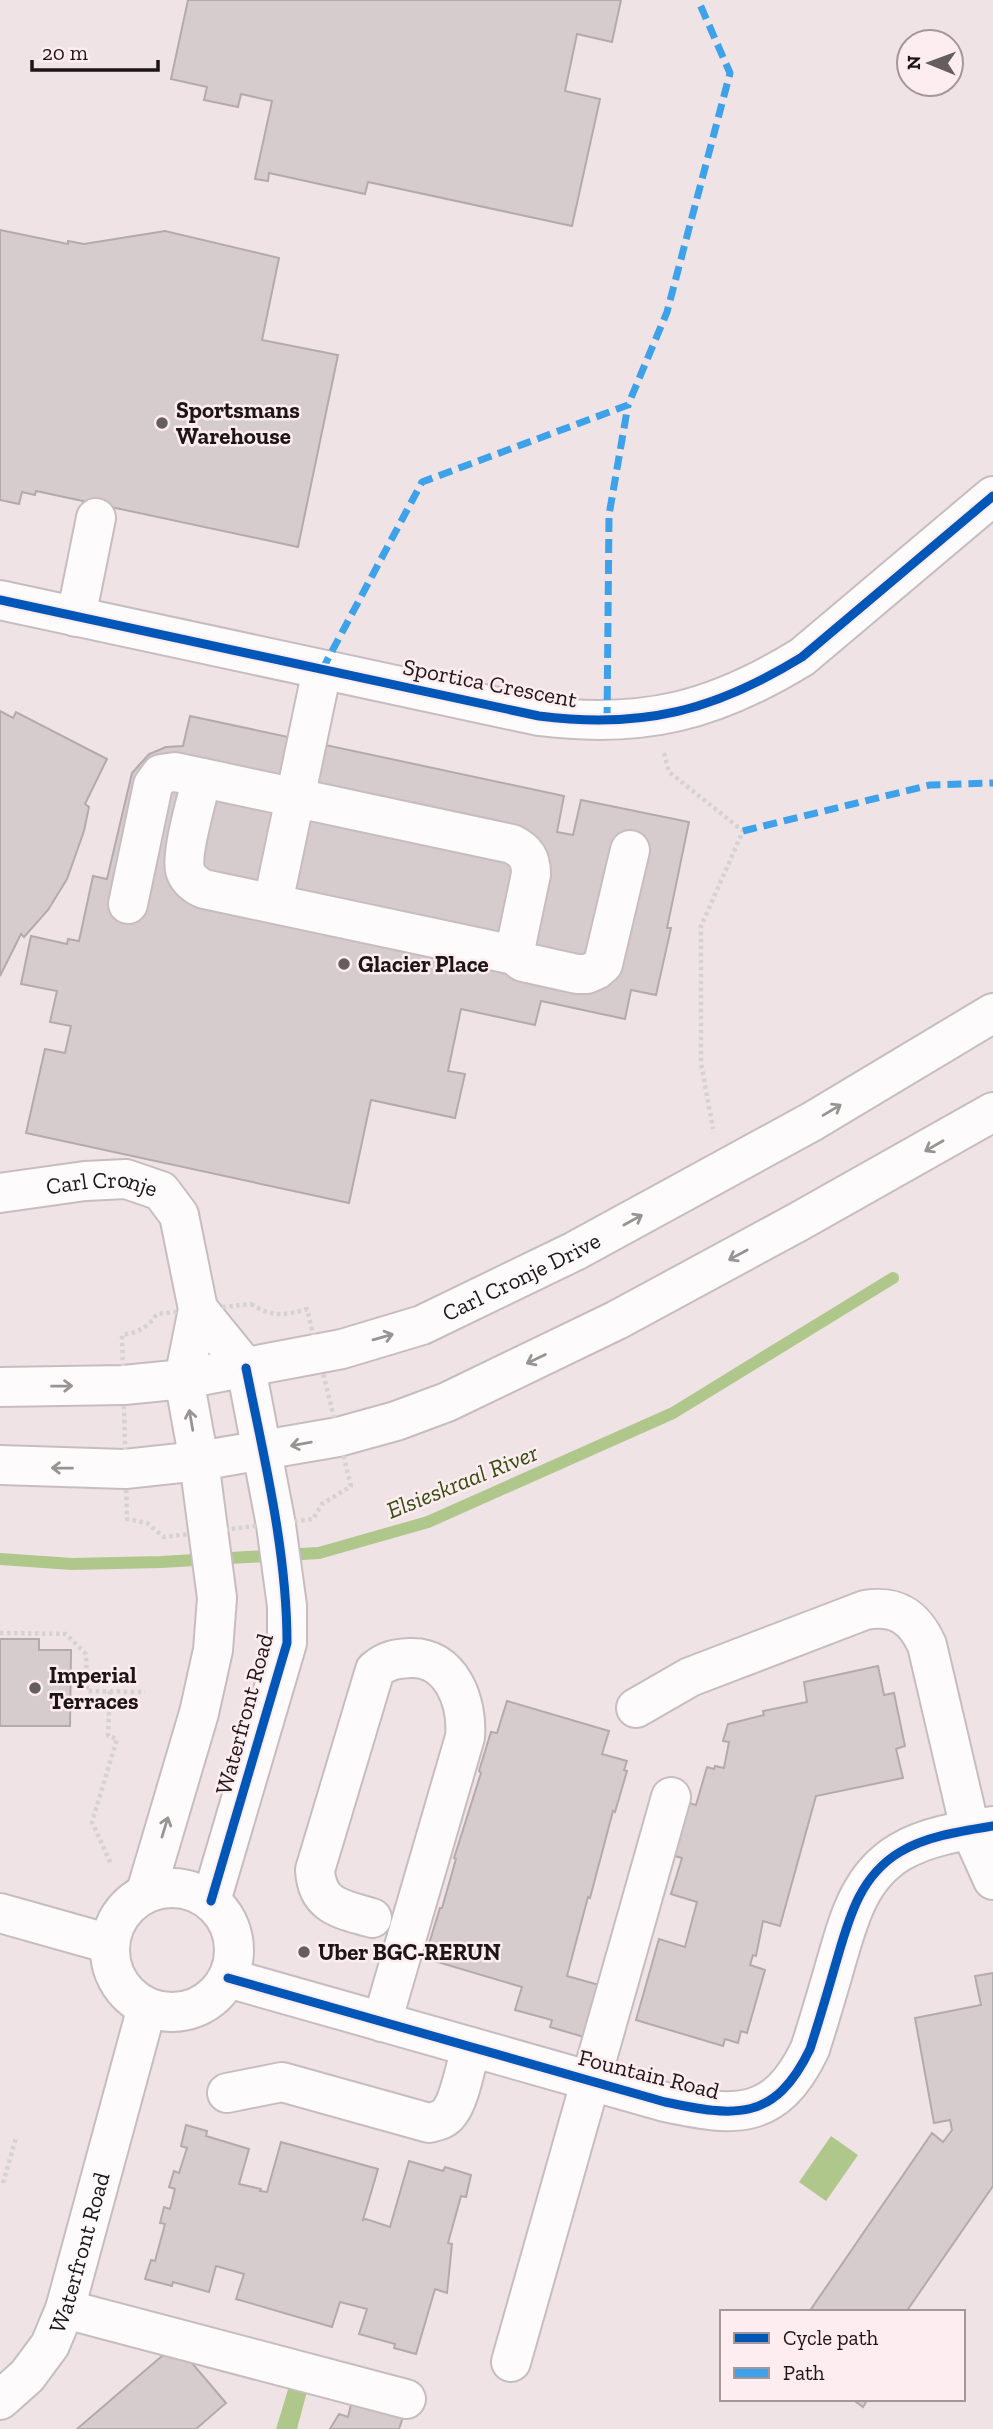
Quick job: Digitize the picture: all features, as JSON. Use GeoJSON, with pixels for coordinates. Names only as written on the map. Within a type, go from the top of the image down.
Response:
{"type":"FeatureCollection","features":[{"type":"Feature","properties":{"kind":"street","name":"Sportica Crescent"},"geometry":{"type":"LineString","coordinates":[[0,600],[539,716],[573,720],[632,720],[695,708],[732,695],[802,657],[993,496]]}},
{"type":"Feature","properties":{"kind":"street"},"geometry":{"type":"LineString","coordinates":[[76,617],[96,518]]}},
{"type":"Feature","properties":{"kind":"street"},"geometry":{"type":"LineString","coordinates":[[273,903],[323,670]]}},
{"type":"Feature","properties":{"kind":"street"},"geometry":{"type":"LineString","coordinates":[[128,904],[156,779],[168,771],[521,848],[528,855],[531,874],[514,955]]}},
{"type":"Feature","properties":{"kind":"street"},"geometry":{"type":"LineString","coordinates":[[202,778],[184,859],[188,877],[204,889],[514,955],[523,962],[577,974],[596,970],[607,955],[630,850]]}},
{"type":"Feature","properties":{"kind":"street","name":"Carl Cronje Drive"},"geometry":{"type":"LineString","coordinates":[[0,1387],[124,1385],[184,1379],[342,1349],[422,1325],[575,1251],[813,1121],[993,1013]]}},
{"type":"Feature","properties":{"kind":"street"},"geometry":{"type":"LineString","coordinates":[[0,1465],[125,1469],[199,1461],[338,1437],[396,1421],[447,1402],[617,1320],[993,1112]]}},
{"type":"Feature","properties":{"kind":"street","name":"Carl Cronje"},"geometry":{"type":"LineString","coordinates":[[0,1193],[85,1181],[126,1179],[161,1191],[179,1215],[198,1309],[184,1379]]}},
{"type":"Feature","properties":{"kind":"street","name":"Carl Cronje"},"geometry":{"type":"LineString","coordinates":[[198,1309],[246,1368]]}},
{"type":"Feature","properties":{"kind":"street","name":"Waterfront Road"},"geometry":{"type":"LineString","coordinates":[[211,1901],[287,1643],[287,1606],[275,1525],[246,1368]]}},
{"type":"Feature","properties":{"kind":"street","name":"Waterfront Road"},"geometry":{"type":"LineString","coordinates":[[146,1892],[199,1713],[213,1650],[216,1598],[199,1461],[184,1379]]}},
{"type":"Feature","properties":{"kind":"street"},"geometry":{"type":"LineString","coordinates":[[636,1708],[690,1677],[865,1610],[893,1610],[920,1629],[927,1645],[981,1828],[993,1880]]}},
{"type":"Feature","properties":{"kind":"street"},"geometry":{"type":"LineString","coordinates":[[372,1917],[331,1904],[318,1889],[315,1870],[375,1670],[392,1659],[425,1658],[442,1668],[461,1696],[466,1722],[464,1737],[382,2022]]}},
{"type":"Feature","properties":{"kind":"street"},"geometry":{"type":"LineString","coordinates":[[511,2362],[671,1797]]}},
{"type":"Feature","properties":{"kind":"street","name":"Fountain Road"},"geometry":{"type":"LineString","coordinates":[[228,1978],[591,2081],[708,2111],[729,2113],[752,2109],[771,2100],[788,2086],[801,2068],[810,2049],[847,1923],[855,1901],[868,1881],[883,1864],[917,1843],[981,1828]]}},
{"type":"Feature","properties":{"kind":"street"},"geometry":{"type":"LineString","coordinates":[[166,1887],[186,1888],[211,1901],[229,1923],[234,1941],[234,1960],[228,1978],[216,1994],[202,2005],[184,2012],[165,2012],[147,2007],[130,1996],[117,1980],[110,1961],[110,1944],[116,1921],[128,1904],[146,1892],[166,1887]]}},
{"type":"Feature","properties":{"kind":"street"},"geometry":{"type":"LineString","coordinates":[[2,1922],[110,1944]]}},
{"type":"Feature","properties":{"kind":"street","name":"Waterfront Road"},"geometry":{"type":"LineString","coordinates":[[0,2400],[27,2376],[50,2345],[65,2309],[147,2007]]}},
{"type":"Feature","properties":{"kind":"street"},"geometry":{"type":"LineString","coordinates":[[227,2093],[282,2082],[429,2123],[450,2113],[471,2047]]}},
{"type":"Feature","properties":{"kind":"street"},"geometry":{"type":"LineString","coordinates":[[65,2309],[406,2399]]}},
{"type":"Feature","properties":{"kind":"path"},"geometry":{"type":"LineString","coordinates":[[665,755],[668,772],[743,831],[701,926],[701,1063],[723,1170]]}},
{"type":"Feature","properties":{"kind":"path"},"geometry":{"type":"LineString","coordinates":[[0,1633],[66,1634],[86,1654],[87,1692],[145,1692]]}},
{"type":"Feature","properties":{"kind":"path"},"geometry":{"type":"LineString","coordinates":[[110,1691],[108,1736],[117,1739],[92,1822],[112,1868]]}},
{"type":"Feature","properties":{"kind":"path"},"geometry":{"type":"LineString","coordinates":[[3,2183],[16,2138]]}},
{"type":"Feature","properties":{"kind":"shaded area"},"geometry":{"type":"Polygon","coordinates":[[[831,2136],[858,2155],[826,2201],[799,2182],[831,2136]]]}},
{"type":"Feature","properties":{"kind":"shaded area"},"geometry":{"type":"Polygon","coordinates":[[[290,2383],[308,2388],[297,2429],[276,2429],[290,2383]]]}},
{"type":"Feature","properties":{"kind":"building"},"geometry":{"type":"Polygon","coordinates":[[[188,0],[621,0],[612,42],[577,34],[565,91],[600,99],[572,226],[368,182],[365,194],[269,173],[268,181],[255,179],[272,101],[241,94],[238,107],[204,100],[207,87],[171,79],[188,0]]]}},
{"type":"Feature","properties":{"kind":"building","name":"Sportsmans Warehouse"},"geometry":{"type":"Polygon","coordinates":[[[0,230],[68,244],[68,241],[84,244],[165,231],[279,258],[262,340],[338,355],[298,547],[36,491],[35,495],[22,492],[19,504],[0,500],[0,230]]]}},
{"type":"Feature","properties":{"kind":"building"},"geometry":{"type":"Polygon","coordinates":[[[0,711],[13,718],[16,712],[107,759],[85,804],[89,807],[84,831],[67,879],[48,910],[24,937],[21,934],[0,976],[0,711]]]}},
{"type":"Feature","properties":{"kind":"building","name":"Glacier Place"},"geometry":{"type":"Polygon","coordinates":[[[190,716],[564,796],[557,832],[573,835],[581,800],[689,822],[667,928],[671,928],[656,995],[631,990],[625,1019],[541,1001],[535,1025],[461,1009],[448,1071],[465,1074],[455,1118],[371,1100],[349,1203],[26,1133],[45,1049],[65,1053],[71,1026],[50,1022],[57,991],[21,984],[31,936],[67,944],[68,939],[79,941],[93,876],[107,879],[132,773],[149,754],[166,747],[183,746],[190,716]]]}},
{"type":"Feature","properties":{"kind":"building","name":"Imperial Terraces"},"geometry":{"type":"Polygon","coordinates":[[[0,1639],[39,1639],[39,1650],[71,1650],[70,1726],[0,1726],[0,1639]]]}},
{"type":"Feature","properties":{"kind":"building"},"geometry":{"type":"Polygon","coordinates":[[[878,1666],[884,1695],[894,1693],[905,1746],[896,1749],[903,1778],[816,1796],[780,1926],[763,1921],[756,1956],[753,1955],[750,1965],[765,1970],[747,2033],[741,2031],[738,2043],[725,2039],[723,2046],[636,2020],[659,1939],[685,1947],[697,1902],[671,1894],[682,1858],[671,1855],[686,1802],[696,1805],[707,1767],[724,1768],[729,1742],[723,1741],[728,1724],[764,1715],[763,1711],[807,1702],[804,1682],[878,1666]]]}},
{"type":"Feature","properties":{"kind":"building"},"geometry":{"type":"Polygon","coordinates":[[[507,1701],[609,1731],[602,1754],[627,1761],[624,1770],[627,1771],[615,1812],[613,1811],[567,1976],[599,1985],[584,2037],[550,2027],[552,2020],[515,2010],[522,1987],[431,1960],[434,1949],[428,1947],[442,1908],[491,1732],[497,1733],[507,1701]]]}},
{"type":"Feature","properties":{"kind":"building"},"geometry":{"type":"Polygon","coordinates":[[[993,1973],[993,2186],[907,2310],[810,2310],[932,2133],[943,2142],[952,2130],[950,2120],[934,2123],[915,2018],[981,2005],[975,1976],[993,1973]]]}},
{"type":"Feature","properties":{"kind":"building"},"geometry":{"type":"Polygon","coordinates":[[[186,2125],[207,2131],[206,2136],[249,2149],[239,2184],[261,2189],[260,2191],[267,2192],[281,2142],[378,2169],[363,2220],[390,2227],[409,2161],[443,2171],[445,2167],[471,2175],[466,2197],[461,2196],[448,2243],[452,2244],[447,2293],[435,2289],[416,2354],[394,2348],[395,2344],[359,2334],[367,2309],[340,2302],[332,2327],[236,2299],[244,2274],[216,2266],[209,2292],[173,2282],[172,2286],[145,2279],[151,2260],[155,2261],[165,2224],[160,2223],[164,2207],[170,2209],[175,2189],[169,2187],[174,2171],[179,2173],[187,2148],[181,2146],[186,2125]]]}},
{"type":"Feature","properties":{"kind":"building"},"geometry":{"type":"Polygon","coordinates":[[[162,2356],[186,2356],[226,2403],[196,2429],[77,2429],[162,2356]]]}},
{"type":"Feature","properties":{"kind":"building"},"geometry":{"type":"Polygon","coordinates":[[[353,2396],[405,2411],[399,2429],[330,2429],[339,2414],[348,2417],[353,2396]]]}},
{"type":"Feature","properties":{"kind":"building"},"geometry":{"type":"Polygon","coordinates":[[[855,2401],[867,2401],[863,2407],[855,2401]]]}},
{"type":"Feature","properties":{"kind":"waterway","name":"Elsieskraal River"},"geometry":{"type":"LineString","coordinates":[[0,1559],[72,1564],[319,1553],[428,1522],[673,1413],[893,1278]]}},
{"type":"Feature","properties":{"kind":"marked path"},"geometry":{"type":"LineString","coordinates":[[322,670],[422,482],[628,405],[667,312],[730,73],[698,0]]}},
{"type":"Feature","properties":{"kind":"marked path"},"geometry":{"type":"LineString","coordinates":[[607,721],[609,515],[628,405]]}},
{"type":"Feature","properties":{"kind":"marked path"},"geometry":{"type":"LineString","coordinates":[[743,831],[930,785],[993,783]]}},
{"type":"Feature","properties":{"kind":"cycle path"},"geometry":{"type":"LineString","coordinates":[[0,600],[539,716],[612,720],[645,717],[708,703],[770,676],[802,657],[993,496]]}},
{"type":"Feature","properties":{"kind":"cycle path"},"geometry":{"type":"LineString","coordinates":[[211,1901],[287,1643],[279,1539],[246,1368]]}},
{"type":"Feature","properties":{"kind":"cycle path"},"geometry":{"type":"LineString","coordinates":[[228,1978],[665,2102],[712,2110],[751,2108],[767,2102],[782,2090],[797,2073],[810,2049],[850,1917],[864,1887],[874,1874],[886,1862],[910,1846],[945,1835],[993,1826]]}},
{"type":"Feature","properties":{"kind":"place","name":"Sportsmans Warehouse"},"geometry":{"type":"Point","coordinates":[162,423]}},
{"type":"Feature","properties":{"kind":"place","name":"Glacier Place"},"geometry":{"type":"Point","coordinates":[344,964]}},
{"type":"Feature","properties":{"kind":"place","name":"Imperial Terraces"},"geometry":{"type":"Point","coordinates":[35,1688]}},
{"type":"Feature","properties":{"kind":"place","name":"Uber BGC-RERUN"},"geometry":{"type":"Point","coordinates":[304,1952]}}]}
